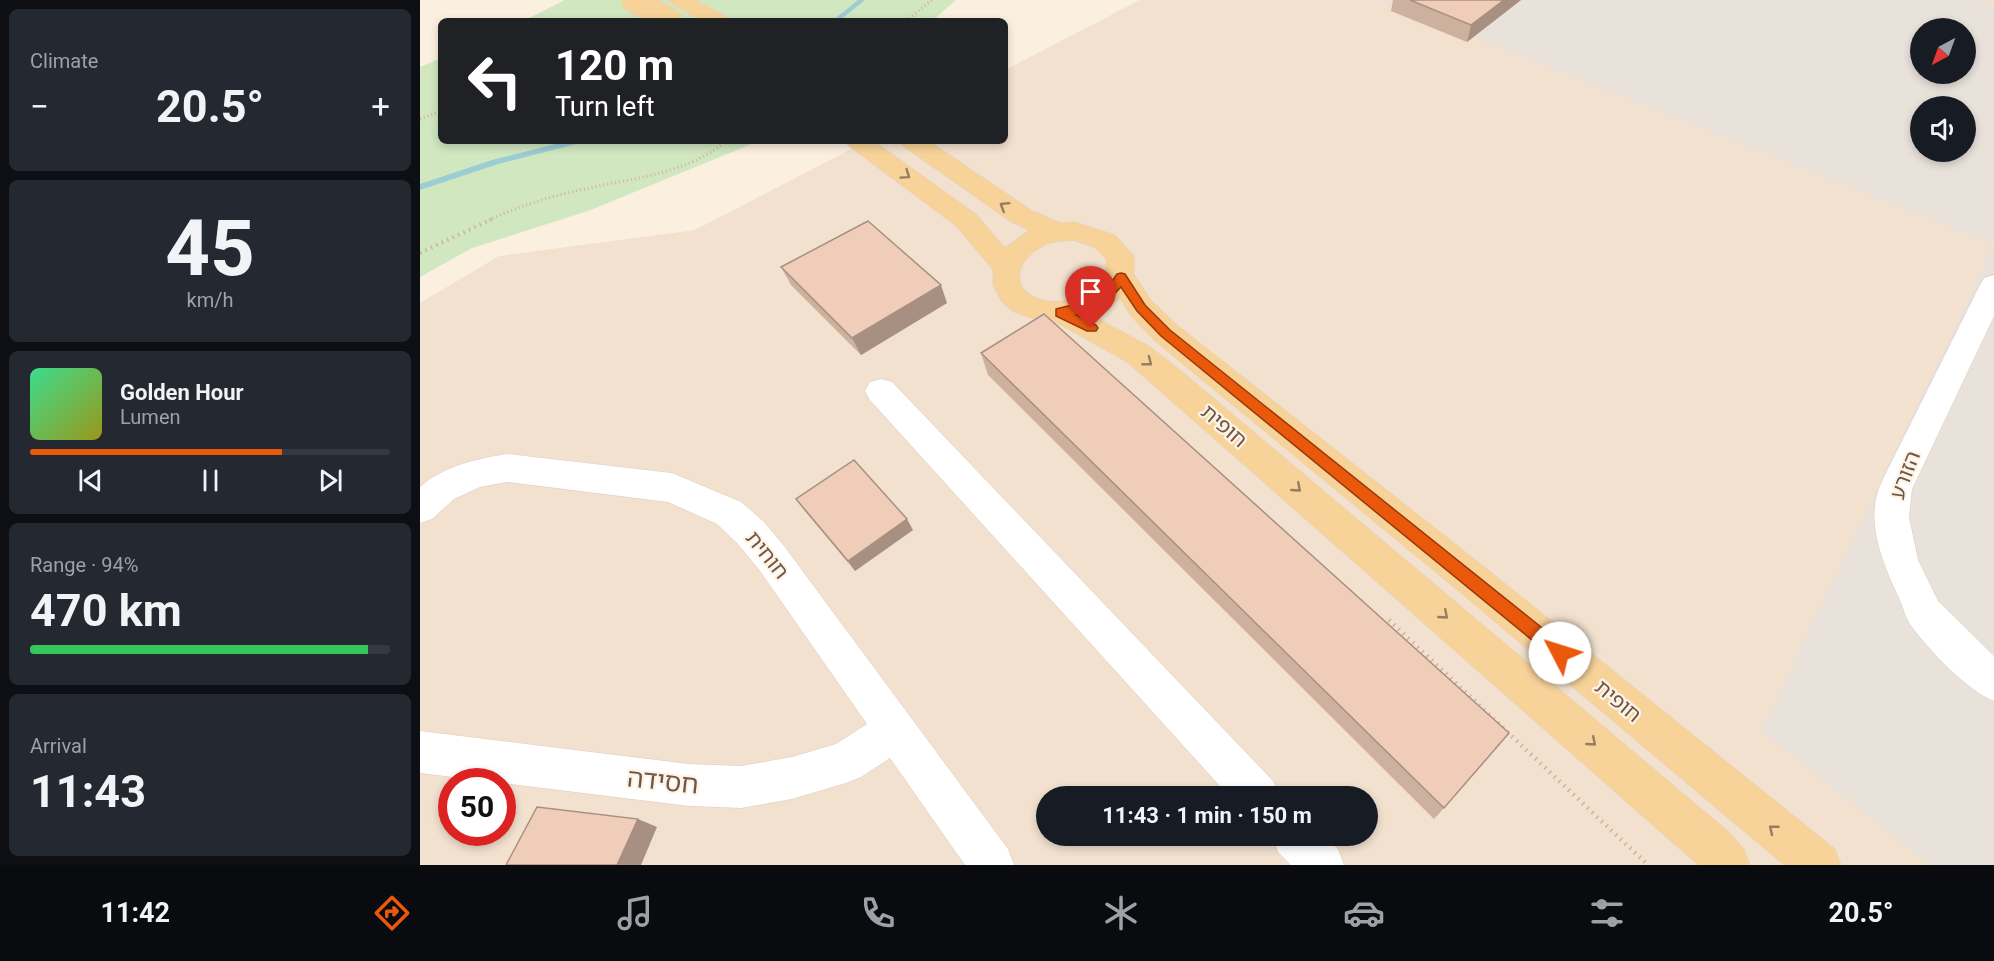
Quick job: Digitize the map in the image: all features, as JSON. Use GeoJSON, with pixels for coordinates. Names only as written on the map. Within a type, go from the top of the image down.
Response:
{"type":"FeatureCollection","features":[{"type":"Feature","properties":{"kind":"main road"},"geometry":{"type":"LineString","coordinates":[[633,0],[666,18]]}},
{"type":"Feature","properties":{"kind":"main road"},"geometry":{"type":"LineString","coordinates":[[679,0],[712,18]]}},
{"type":"Feature","properties":{"kind":"main road"},"geometry":{"type":"LineString","coordinates":[[862,144],[966,220],[1006,267]]}},
{"type":"Feature","properties":{"kind":"main road"},"geometry":{"type":"LineString","coordinates":[[916,144],[1012,211],[1057,232]]}},
{"type":"Feature","properties":{"kind":"main road"},"geometry":{"type":"LineString","coordinates":[[1057,232],[1091,234],[1106,241],[1116,251],[1121,264],[1121,277],[1113,291],[1099,302],[1081,309],[1061,312],[1040,310],[1011,293],[1006,280],[1006,267],[1013,255],[1024,244],[1040,236],[1057,232]]}},
{"type":"Feature","properties":{"kind":"main road","name":"חופית"},"geometry":{"type":"LineString","coordinates":[[1121,277],[1141,308],[1166,333],[1460,570],[1819,865]]}},
{"type":"Feature","properties":{"kind":"main road","name":"חופית"},"geometry":{"type":"LineString","coordinates":[[1061,312],[1138,354],[1168,378],[1620,766],[1713,848],[1728,865]]}},
{"type":"Feature","properties":{"kind":"street","name":"הזורע"},"geometry":{"type":"LineString","coordinates":[[1994,285],[1894,489],[1891,517],[1900,561],[1925,614],[1969,660],[1994,682]]}},
{"type":"Feature","properties":{"kind":"street"},"geometry":{"type":"LineString","coordinates":[[881,391],[1249,786]]}},
{"type":"Feature","properties":{"kind":"street","name":"חוחית"},"geometry":{"type":"LineString","coordinates":[[420,508],[442,489],[475,474],[507,468],[672,488],[729,513],[750,532],[771,557],[992,865]]}},
{"type":"Feature","properties":{"kind":"street","name":"חסידה"},"geometry":{"type":"LineString","coordinates":[[420,752],[688,785],[741,787],[792,778],[846,762],[896,730]]}},
{"type":"Feature","properties":{"kind":"street"},"geometry":{"type":"LineString","coordinates":[[1304,846],[1322,865]]}},
{"type":"Feature","properties":{"kind":"path"},"geometry":{"type":"LineString","coordinates":[[910,18],[932,0]]}},
{"type":"Feature","properties":{"kind":"path"},"geometry":{"type":"LineString","coordinates":[[420,119],[438,112]]}},
{"type":"Feature","properties":{"kind":"path"},"geometry":{"type":"LineString","coordinates":[[420,253],[513,209],[582,189],[664,172],[711,153],[722,144]]}},
{"type":"Feature","properties":{"kind":"path"},"geometry":{"type":"LineString","coordinates":[[1383,614],[1648,865]]}},
{"type":"Feature","properties":{"kind":"shaded area"},"geometry":{"type":"Polygon","coordinates":[[[1140,0],[1994,0],[1994,865],[420,865],[420,303],[499,256],[695,230],[861,144],[1008,144],[1008,68],[1140,0]]]}},
{"type":"Feature","properties":{"kind":"shaded area"},"geometry":{"type":"Polygon","coordinates":[[[1381,0],[1976,0],[1994,6],[1994,245],[1381,0]]]}},
{"type":"Feature","properties":{"kind":"shaded area"},"geometry":{"type":"Polygon","coordinates":[[[1994,245],[1994,865],[1930,865],[1761,731],[1994,245]]]}},
{"type":"Feature","properties":{"kind":"green space"},"geometry":{"type":"Polygon","coordinates":[[[565,0],[956,0],[935,18],[529,18],[565,0]]]}},
{"type":"Feature","properties":{"kind":"green space"},"geometry":{"type":"Polygon","coordinates":[[[438,59],[438,144],[752,144],[588,211],[472,248],[420,277],[420,67],[438,59]]]}},
{"type":"Feature","properties":{"kind":"building"},"geometry":{"type":"Polygon","coordinates":[[[1410,0],[1504,0],[1471,25],[1410,0]]]}},
{"type":"Feature","properties":{"kind":"building"},"geometry":{"type":"Polygon","coordinates":[[[868,221],[941,285],[852,338],[781,267],[868,221]]]}},
{"type":"Feature","properties":{"kind":"building"},"geometry":{"type":"Polygon","coordinates":[[[1044,314],[1509,733],[1444,808],[981,353],[1044,314]]]}},
{"type":"Feature","properties":{"kind":"building"},"geometry":{"type":"Polygon","coordinates":[[[854,460],[907,519],[848,561],[796,499],[854,460]]]}},
{"type":"Feature","properties":{"kind":"building"},"geometry":{"type":"Polygon","coordinates":[[[537,807],[638,819],[617,865],[506,865],[537,807]]]}},
{"type":"Feature","properties":{"kind":"waterway"},"geometry":{"type":"LineString","coordinates":[[839,18],[862,0]]}},
{"type":"Feature","properties":{"kind":"waterway"},"geometry":{"type":"LineString","coordinates":[[420,187],[495,162],[565,144]]}},
{"type":"Feature","properties":{"kind":"route"},"geometry":{"type":"LineString","coordinates":[[1091,328],[1061,312],[1081,309],[1099,302],[1113,291],[1121,277],[1141,308],[1166,333],[1560,653]]}}]}
